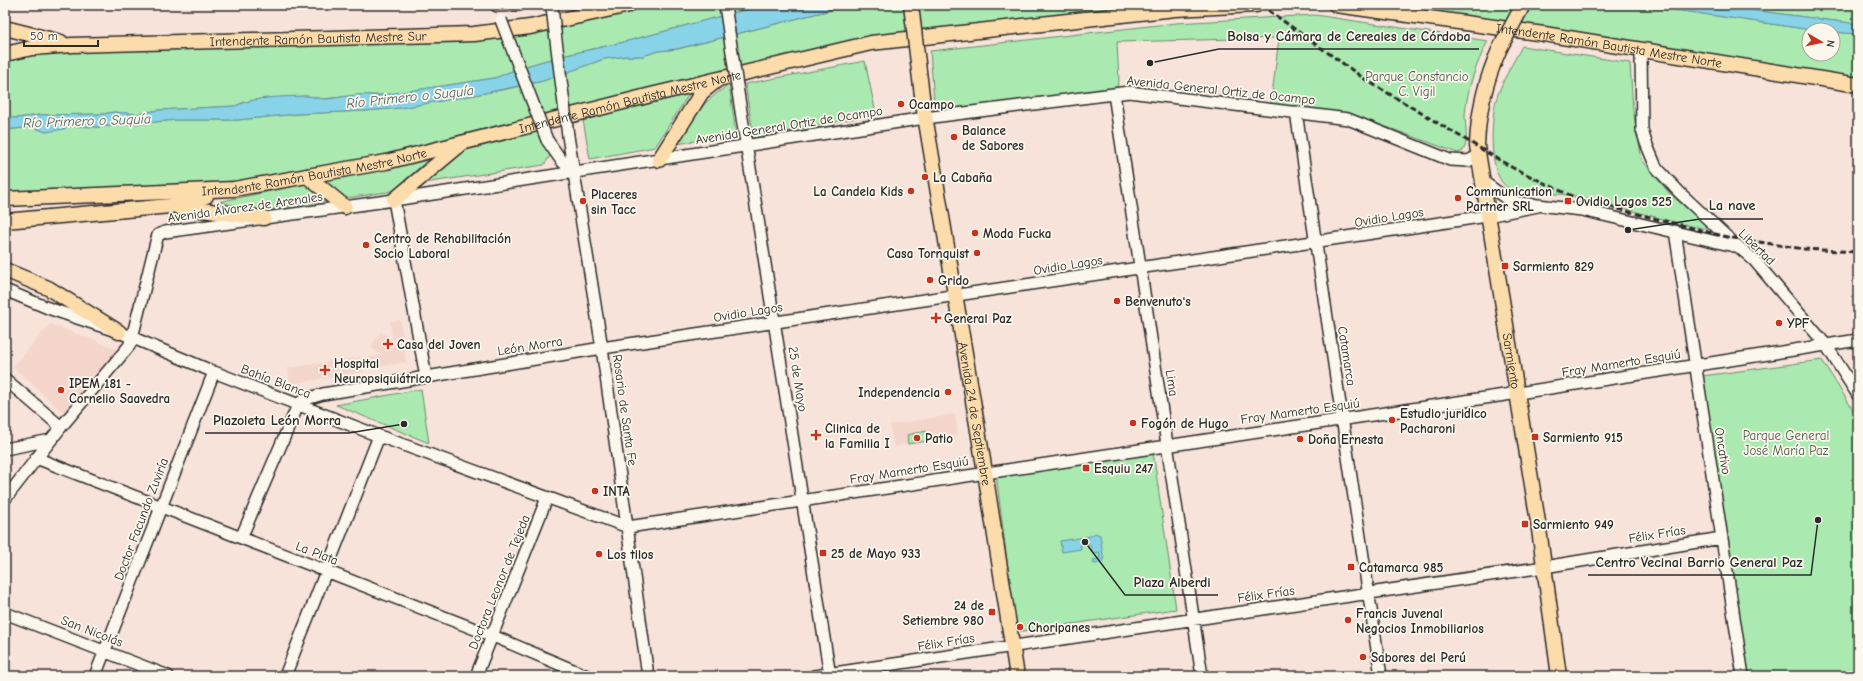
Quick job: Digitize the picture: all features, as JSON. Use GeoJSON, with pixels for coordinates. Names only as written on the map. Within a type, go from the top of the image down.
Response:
{"type":"FeatureCollection","features":[{"type":"Feature","properties":{"kind":"main road","name":"Intendente Ramón Bautista Mestre Sur"},"geometry":{"type":"LineString","coordinates":[[5,54],[32,48],[72,45],[474,34],[530,27],[629,5]]}},
{"type":"Feature","properties":{"kind":"main road","name":"Avenida 24 de Septiembre"},"geometry":{"type":"LineString","coordinates":[[911,5],[920,114],[955,296],[986,472],[1016,676]]}},
{"type":"Feature","properties":{"kind":"main road","name":"Intendente Ramón Bautista Mestre Norte"},"geometry":{"type":"LineString","coordinates":[[5,199],[234,189],[386,162],[465,141],[871,43],[1175,9],[1256,5]]}},
{"type":"Feature","properties":{"kind":"main road","name":"Intendente Ramón Bautista Mestre Norte"},"geometry":{"type":"LineString","coordinates":[[1336,5],[1544,34],[1858,85]]}},
{"type":"Feature","properties":{"kind":"main road","name":"Sarmiento"},"geometry":{"type":"LineString","coordinates":[[1523,5],[1500,48],[1483,92],[1478,121],[1478,156],[1518,393],[1559,676]]}},
{"type":"Feature","properties":{"kind":"main road"},"geometry":{"type":"LineString","coordinates":[[5,28],[72,45]]}},
{"type":"Feature","properties":{"kind":"main road"},"geometry":{"type":"LineString","coordinates":[[659,160],[702,92],[709,85],[720,79]]}},
{"type":"Feature","properties":{"kind":"main road"},"geometry":{"type":"LineString","coordinates":[[394,200],[465,141]]}},
{"type":"Feature","properties":{"kind":"main road"},"geometry":{"type":"LineString","coordinates":[[307,176],[345,207]]}},
{"type":"Feature","properties":{"kind":"main road"},"geometry":{"type":"LineString","coordinates":[[5,221],[170,206],[234,189]]}},
{"type":"Feature","properties":{"kind":"main road"},"geometry":{"type":"LineString","coordinates":[[170,206],[264,218]]}},
{"type":"Feature","properties":{"kind":"main road"},"geometry":{"type":"LineString","coordinates":[[5,270],[48,288],[119,332]]}},
{"type":"Feature","properties":{"kind":"street"},"geometry":{"type":"LineString","coordinates":[[519,5],[496,6],[547,140],[561,160],[573,172]]}},
{"type":"Feature","properties":{"kind":"street","name":"25 de Mayo"},"geometry":{"type":"LineString","coordinates":[[725,5],[830,675]]}},
{"type":"Feature","properties":{"kind":"street","name":"Rosario de Santa Fe"},"geometry":{"type":"LineString","coordinates":[[552,7],[573,172],[602,348],[648,676]]}},
{"type":"Feature","properties":{"kind":"street","name":"Libertad"},"geometry":{"type":"LineString","coordinates":[[1641,50],[1642,130],[1656,167],[1674,187],[1721,232],[1754,260],[1826,345],[1858,395]]}},
{"type":"Feature","properties":{"kind":"street","name":"Avenida General Ortiz de Ocampo"},"geometry":{"type":"LineString","coordinates":[[573,172],[747,146],[930,112],[943,116],[1114,94],[1142,93],[1348,119],[1450,160],[1468,161],[1478,156]]}},
{"type":"Feature","properties":{"kind":"street","name":"Lima"},"geometry":{"type":"LineString","coordinates":[[1114,94],[1202,676]]}},
{"type":"Feature","properties":{"kind":"street","name":"Catamarca"},"geometry":{"type":"LineString","coordinates":[[1296,112],[1381,676]]}},
{"type":"Feature","properties":{"kind":"street","name":"Avenida Álvarez de Arenales"},"geometry":{"type":"LineString","coordinates":[[5,499],[36,458],[128,346],[132,338],[158,235],[165,232],[394,200],[573,172]]}},
{"type":"Feature","properties":{"kind":"street","name":"Ovidio Lagos"},"geometry":{"type":"LineString","coordinates":[[1482,181],[1510,200],[1538,206],[1582,210],[1741,248]]}},
{"type":"Feature","properties":{"kind":"street"},"geometry":{"type":"LineString","coordinates":[[394,200],[426,377]]}},
{"type":"Feature","properties":{"kind":"street","name":"Ovidio Lagos"},"geometry":{"type":"LineString","coordinates":[[602,348],[1488,216],[1538,206]]}},
{"type":"Feature","properties":{"kind":"street","name":"Oncativo"},"geometry":{"type":"LineString","coordinates":[[1675,231],[1743,676]]}},
{"type":"Feature","properties":{"kind":"street","name":"Bahía Blanca"},"geometry":{"type":"LineString","coordinates":[[5,290],[48,308],[119,332],[214,372],[379,436],[628,527]]}},
{"type":"Feature","properties":{"kind":"street","name":"Fray Mamerto Esquiú"},"geometry":{"type":"LineString","coordinates":[[628,527],[1518,393],[1858,340]]}},
{"type":"Feature","properties":{"kind":"street","name":"León Morra"},"geometry":{"type":"LineString","coordinates":[[298,404],[303,400],[323,394],[602,348]]}},
{"type":"Feature","properties":{"kind":"street","name":"Doctor Facundo Zuviría"},"geometry":{"type":"LineString","coordinates":[[95,676],[214,372]]}},
{"type":"Feature","properties":{"kind":"street"},"geometry":{"type":"LineString","coordinates":[[5,379],[61,427]]}},
{"type":"Feature","properties":{"kind":"street"},"geometry":{"type":"LineString","coordinates":[[241,538],[298,404]]}},
{"type":"Feature","properties":{"kind":"street"},"geometry":{"type":"LineString","coordinates":[[285,676],[379,436]]}},
{"type":"Feature","properties":{"kind":"street"},"geometry":{"type":"LineString","coordinates":[[5,449],[51,440]]}},
{"type":"Feature","properties":{"kind":"street","name":"La Plata"},"geometry":{"type":"LineString","coordinates":[[36,458],[160,508],[493,636],[587,676]]}},
{"type":"Feature","properties":{"kind":"street","name":"Doctora Leonor de Tejeda"},"geometry":{"type":"LineString","coordinates":[[476,676],[547,498]]}},
{"type":"Feature","properties":{"kind":"street","name":"Félix Frías"},"geometry":{"type":"LineString","coordinates":[[814,676],[830,675],[1012,646],[1544,567],[1722,538]]}},
{"type":"Feature","properties":{"kind":"street","name":"San Nicolás"},"geometry":{"type":"LineString","coordinates":[[5,613],[168,676]]}},
{"type":"Feature","properties":{"kind":"shaded area","name":"Casa del Joven"},"geometry":{"type":"Polygon","coordinates":[[[400,320],[406,362],[366,369],[364,358],[382,355],[371,347],[381,332],[393,340],[390,321],[400,320]]]}},
{"type":"Feature","properties":{"kind":"shaded area","name":"IPEM 181 - Cornelio Saavedra"},"geometry":{"type":"Polygon","coordinates":[[[50,324],[117,349],[65,414],[13,367],[50,324]]]}},
{"type":"Feature","properties":{"kind":"shaded area","name":"Hospital Neuropsiquiátrico"},"geometry":{"type":"Polygon","coordinates":[[[361,357],[363,372],[290,384],[288,368],[361,357]]]}},
{"type":"Feature","properties":{"kind":"shaded area"},"geometry":{"type":"Polygon","coordinates":[[[955,414],[958,435],[894,447],[890,425],[955,414]]]}},
{"type":"Feature","properties":{"kind":"green space"},"geometry":{"type":"Polygon","coordinates":[[[629,5],[765,5],[624,42],[542,61],[495,78],[384,95],[361,95],[323,99],[308,96],[269,98],[244,102],[236,106],[159,110],[137,114],[114,112],[103,114],[39,115],[18,118],[5,117],[5,54],[474,34],[629,5]]]}},
{"type":"Feature","properties":{"kind":"green space"},"geometry":{"type":"Polygon","coordinates":[[[850,5],[1256,5],[896,39],[234,189],[5,199],[5,130],[33,127],[46,132],[68,126],[99,127],[177,120],[238,120],[297,114],[400,108],[543,81],[604,59],[627,56],[643,56],[658,51],[678,49],[850,5]]]}},
{"type":"Feature","properties":{"kind":"green space"},"geometry":{"type":"Polygon","coordinates":[[[1336,5],[1642,5],[1801,28],[1801,62],[1841,62],[1841,33],[1858,34],[1858,85],[1336,5]]]}},
{"type":"Feature","properties":{"kind":"green space"},"geometry":{"type":"Polygon","coordinates":[[[1713,5],[1858,5],[1858,24],[1713,5]]]}},
{"type":"Feature","properties":{"kind":"green space","name":"Parque Constancio C. Vigil"},"geometry":{"type":"Polygon","coordinates":[[[1315,15],[1488,41],[1470,86],[1465,115],[1466,143],[1463,151],[1458,153],[1370,121],[1271,103],[1279,38],[1117,42],[1119,81],[1114,94],[935,115],[930,51],[1176,23],[1315,15]]]}},
{"type":"Feature","properties":{"kind":"green space"},"geometry":{"type":"Polygon","coordinates":[[[1522,46],[1630,63],[1633,110],[1642,160],[1670,194],[1712,230],[1585,198],[1562,194],[1526,193],[1515,191],[1503,183],[1497,173],[1492,148],[1494,109],[1501,86],[1522,46]]]}},
{"type":"Feature","properties":{"kind":"green space"},"geometry":{"type":"Polygon","coordinates":[[[865,61],[876,114],[754,138],[745,84],[865,61]]]}},
{"type":"Feature","properties":{"kind":"green space"},"geometry":{"type":"Polygon","coordinates":[[[729,84],[736,134],[677,144],[705,103],[729,84]]]}},
{"type":"Feature","properties":{"kind":"green space"},"geometry":{"type":"Polygon","coordinates":[[[689,94],[655,147],[590,159],[583,120],[689,94]]]}},
{"type":"Feature","properties":{"kind":"green space"},"geometry":{"type":"Polygon","coordinates":[[[540,130],[550,156],[544,165],[424,183],[454,150],[540,130]]]}},
{"type":"Feature","properties":{"kind":"green space"},"geometry":{"type":"Polygon","coordinates":[[[430,158],[393,191],[261,211],[218,202],[430,158]]]}},
{"type":"Feature","properties":{"kind":"green space","name":"Parque General José María Paz"},"geometry":{"type":"Polygon","coordinates":[[[1822,360],[1858,418],[1858,676],[1746,676],[1702,376],[1822,360]]]}},
{"type":"Feature","properties":{"kind":"green space"},"geometry":{"type":"Polygon","coordinates":[[[421,389],[429,443],[336,405],[421,389]]]}},
{"type":"Feature","properties":{"kind":"green space","name":"Patio"},"geometry":{"type":"Polygon","coordinates":[[[926,431],[928,441],[908,444],[907,435],[926,431]]]}},
{"type":"Feature","properties":{"kind":"green space"},"geometry":{"type":"Polygon","coordinates":[[[1153,452],[1176,609],[1016,632],[996,474],[1153,452]]]}},
{"type":"Feature","properties":{"kind":"water","name":"Río Primero o Suquía"},"geometry":{"type":"Polygon","coordinates":[[[765,5],[850,5],[677,49],[658,51],[643,56],[627,56],[604,59],[543,81],[400,108],[297,114],[238,120],[177,120],[99,127],[68,126],[64,129],[46,132],[33,127],[5,130],[5,117],[17,118],[39,115],[103,114],[114,112],[137,114],[159,110],[235,106],[252,100],[270,98],[306,96],[325,99],[356,95],[375,96],[495,78],[542,61],[624,42],[765,5]]]}},
{"type":"Feature","properties":{"kind":"water"},"geometry":{"type":"Polygon","coordinates":[[[1642,5],[1713,5],[1858,24],[1858,34],[1841,33],[1841,22],[1801,22],[1801,28],[1642,5]]]}},
{"type":"Feature","properties":{"kind":"water"},"geometry":{"type":"Polygon","coordinates":[[[1095,533],[1100,535],[1104,562],[1094,564],[1093,560],[1100,559],[1099,552],[1092,553],[1090,544],[1080,545],[1081,549],[1062,552],[1060,541],[1091,536],[1095,533]]]}},
{"type":"Feature","properties":{"kind":"railway"},"geometry":{"type":"LineString","coordinates":[[1261,5],[1366,80],[1513,168],[1576,198],[1727,237],[1804,249],[1858,252]]}},
{"type":"Feature","properties":{"kind":"place","name":"Bolsa y Cámara de Cereales de Córdoba"},"geometry":{"type":"Point","coordinates":[1150,63]}},
{"type":"Feature","properties":{"kind":"place","name":"Ocampo"},"geometry":{"type":"Point","coordinates":[901,104]}},
{"type":"Feature","properties":{"kind":"place","name":"Balance de Sabores"},"geometry":{"type":"Point","coordinates":[954,137]}},
{"type":"Feature","properties":{"kind":"place","name":"La Cabaña"},"geometry":{"type":"Point","coordinates":[925,177]}},
{"type":"Feature","properties":{"kind":"place","name":"La Candela Kids"},"geometry":{"type":"Point","coordinates":[911,191]}},
{"type":"Feature","properties":{"kind":"place","name":"Communication Partner SRL"},"geometry":{"type":"Point","coordinates":[1458,198]}},
{"type":"Feature","properties":{"kind":"place","name":"Placeres sin Tacc"},"geometry":{"type":"Point","coordinates":[583,201]}},
{"type":"Feature","properties":{"kind":"place","name":"Ovidio Lagos 525"},"geometry":{"type":"Point","coordinates":[1568,201]}},
{"type":"Feature","properties":{"kind":"place","name":"La nave"},"geometry":{"type":"Point","coordinates":[1628,230]}},
{"type":"Feature","properties":{"kind":"place","name":"Moda Fucka"},"geometry":{"type":"Point","coordinates":[975,233]}},
{"type":"Feature","properties":{"kind":"place","name":"Centro de Rehabilitación Socio Laboral"},"geometry":{"type":"Point","coordinates":[366,245]}},
{"type":"Feature","properties":{"kind":"place","name":"Casa Tornquist"},"geometry":{"type":"Point","coordinates":[977,253]}},
{"type":"Feature","properties":{"kind":"place","name":"Sarmiento 829"},"geometry":{"type":"Point","coordinates":[1505,266]}},
{"type":"Feature","properties":{"kind":"place","name":"Grido"},"geometry":{"type":"Point","coordinates":[930,280]}},
{"type":"Feature","properties":{"kind":"place","name":"Benvenuto's"},"geometry":{"type":"Point","coordinates":[1117,301]}},
{"type":"Feature","properties":{"kind":"place","name":"General Paz"},"geometry":{"type":"Point","coordinates":[936,318]}},
{"type":"Feature","properties":{"kind":"place","name":"YPF"},"geometry":{"type":"Point","coordinates":[1779,323]}},
{"type":"Feature","properties":{"kind":"place","name":"Casa del Joven"},"geometry":{"type":"Point","coordinates":[388,344]}},
{"type":"Feature","properties":{"kind":"place","name":"Hospital Neuropsiquiátrico"},"geometry":{"type":"Point","coordinates":[325,370]}},
{"type":"Feature","properties":{"kind":"place","name":"IPEM 181 - Cornelio Saavedra"},"geometry":{"type":"Point","coordinates":[61,390]}},
{"type":"Feature","properties":{"kind":"place","name":"Independencia"},"geometry":{"type":"Point","coordinates":[948,392]}},
{"type":"Feature","properties":{"kind":"place","name":"Estudio juridico Pacharoni"},"geometry":{"type":"Point","coordinates":[1392,420]}},
{"type":"Feature","properties":{"kind":"place","name":"Fogón de Hugo"},"geometry":{"type":"Point","coordinates":[1133,423]}},
{"type":"Feature","properties":{"kind":"place","name":"Plazoleta León Morra"},"geometry":{"type":"Point","coordinates":[404,424]}},
{"type":"Feature","properties":{"kind":"place","name":"Clinica de la Familia I"},"geometry":{"type":"Point","coordinates":[816,435]}},
{"type":"Feature","properties":{"kind":"place","name":"Sarmiento 915"},"geometry":{"type":"Point","coordinates":[1535,437]}},
{"type":"Feature","properties":{"kind":"place","name":"Patio"},"geometry":{"type":"Point","coordinates":[917,438]}},
{"type":"Feature","properties":{"kind":"place","name":"Doña Ernesta"},"geometry":{"type":"Point","coordinates":[1300,439]}},
{"type":"Feature","properties":{"kind":"place","name":"Esquiu 247"},"geometry":{"type":"Point","coordinates":[1086,468]}},
{"type":"Feature","properties":{"kind":"place","name":"INTA"},"geometry":{"type":"Point","coordinates":[595,491]}},
{"type":"Feature","properties":{"kind":"place","name":"Centro Vecinal Barrio General Paz"},"geometry":{"type":"Point","coordinates":[1818,520]}},
{"type":"Feature","properties":{"kind":"place","name":"Sarmiento 949"},"geometry":{"type":"Point","coordinates":[1525,524]}},
{"type":"Feature","properties":{"kind":"place","name":"Plaza Alberdi"},"geometry":{"type":"Point","coordinates":[1085,542]}},
{"type":"Feature","properties":{"kind":"place","name":"25 de Mayo 933"},"geometry":{"type":"Point","coordinates":[823,553]}},
{"type":"Feature","properties":{"kind":"place","name":"Los tilos"},"geometry":{"type":"Point","coordinates":[599,554]}},
{"type":"Feature","properties":{"kind":"place","name":"Catamarca 985"},"geometry":{"type":"Point","coordinates":[1351,567]}},
{"type":"Feature","properties":{"kind":"place","name":"24 de Setiembre 980"},"geometry":{"type":"Point","coordinates":[992,612]}},
{"type":"Feature","properties":{"kind":"place","name":"Francis Juvenal Negocios Inmobiliarios"},"geometry":{"type":"Point","coordinates":[1348,620]}},
{"type":"Feature","properties":{"kind":"place","name":"Choripanes"},"geometry":{"type":"Point","coordinates":[1020,627]}},
{"type":"Feature","properties":{"kind":"place","name":"Sabores del Perú"},"geometry":{"type":"Point","coordinates":[1363,657]}}]}
